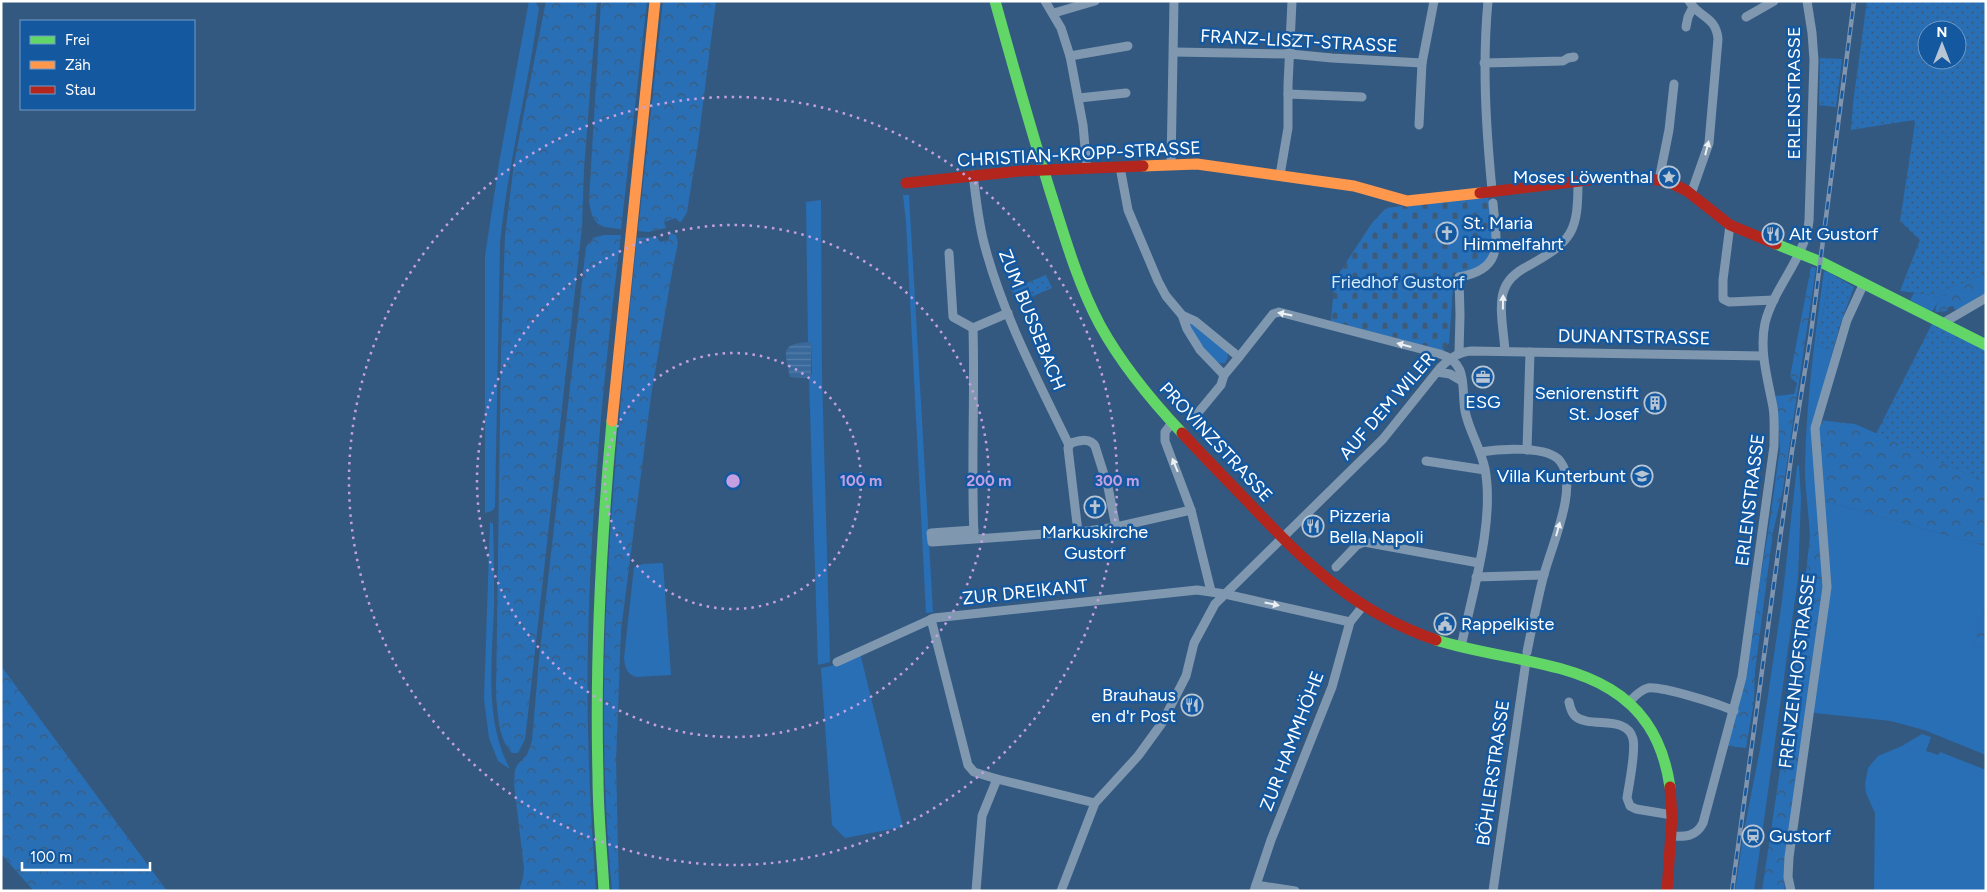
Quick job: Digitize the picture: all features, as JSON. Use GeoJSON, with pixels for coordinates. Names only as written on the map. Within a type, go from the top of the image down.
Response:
{"type":"FeatureCollection","features":[{"type":"Feature","properties":{"kind":"street"},"geometry":{"type":"LineString","coordinates":[[604,891],[598,788],[596,655],[603,520],[620,319],[655,1]]}},
{"type":"Feature","properties":{"kind":"street","name":"PROVINZSTRASSE"},"geometry":{"type":"LineString","coordinates":[[995,1],[1044,171],[1076,269],[1099,322],[1133,375],[1172,423],[1283,539],[1317,573],[1363,606],[1408,630],[1460,646],[1526,656],[1589,678],[1607,686],[1629,702],[1646,721],[1664,755],[1670,778],[1672,815],[1667,891]]}},
{"type":"Feature","properties":{"kind":"street"},"geometry":{"type":"LineString","coordinates":[[1046,1],[1061,28],[1070,56],[1084,133],[1086,169]]}},
{"type":"Feature","properties":{"kind":"street"},"geometry":{"type":"LineString","coordinates":[[1054,13],[1095,1]]}},
{"type":"Feature","properties":{"kind":"street"},"geometry":{"type":"LineString","coordinates":[[1171,165],[1174,1]]}},
{"type":"Feature","properties":{"kind":"street"},"geometry":{"type":"LineString","coordinates":[[1280,175],[1288,128],[1292,1]]}},
{"type":"Feature","properties":{"kind":"street"},"geometry":{"type":"LineString","coordinates":[[1419,125],[1422,64],[1434,1]]}},
{"type":"Feature","properties":{"kind":"street"},"geometry":{"type":"LineString","coordinates":[[1488,1],[1484,63],[1485,123],[1492,190]]}},
{"type":"Feature","properties":{"kind":"street"},"geometry":{"type":"LineString","coordinates":[[1746,17],[1774,1]]}},
{"type":"Feature","properties":{"kind":"street","name":"ERLENSTRASSE"},"geometry":{"type":"LineString","coordinates":[[1671,836],[1691,836],[1702,825],[1742,677],[1773,457],[1774,416],[1763,356],[1765,325],[1774,300],[1808,230],[1814,60],[1812,33],[1806,1]]}},
{"type":"Feature","properties":{"kind":"street"},"geometry":{"type":"LineString","coordinates":[[1686,28],[1691,4],[1714,23],[1718,39],[1709,143],[1691,194]]}},
{"type":"Feature","properties":{"kind":"street"},"geometry":{"type":"LineString","coordinates":[[1070,56],[1128,46]]}},
{"type":"Feature","properties":{"kind":"street","name":"FRANZ-LISZT-STRASSE"},"geometry":{"type":"LineString","coordinates":[[1174,52],[1290,54],[1422,64]]}},
{"type":"Feature","properties":{"kind":"street"},"geometry":{"type":"LineString","coordinates":[[1484,63],[1563,61],[1568,58],[1574,58]]}},
{"type":"Feature","properties":{"kind":"street"},"geometry":{"type":"LineString","coordinates":[[1659,180],[1668,134],[1674,84]]}},
{"type":"Feature","properties":{"kind":"street"},"geometry":{"type":"LineString","coordinates":[[1079,98],[1126,94]]}},
{"type":"Feature","properties":{"kind":"street"},"geometry":{"type":"LineString","coordinates":[[1288,94],[1362,98]]}},
{"type":"Feature","properties":{"kind":"street","name":"CHRISTIAN-KROPP-STRASSE"},"geometry":{"type":"LineString","coordinates":[[906,183],[972,174],[1203,164],[1366,189],[1407,201],[1578,180],[1618,177],[1659,180],[1673,184],[1691,194],[1730,225],[1798,252],[1986,345]]}},
{"type":"Feature","properties":{"kind":"street"},"geometry":{"type":"LineString","coordinates":[[1120,167],[1128,210],[1147,259],[1166,296],[1182,315],[1187,329],[1200,350],[1224,375]]}},
{"type":"Feature","properties":{"kind":"street","name":"ZUM BUSSEBACH"},"geometry":{"type":"LineString","coordinates":[[972,174],[985,247],[1008,313],[1069,444]]}},
{"type":"Feature","properties":{"kind":"street"},"geometry":{"type":"LineString","coordinates":[[1505,351],[1502,301],[1505,288],[1515,274],[1564,242],[1575,225],[1578,203],[1578,180]]}},
{"type":"Feature","properties":{"kind":"street"},"geometry":{"type":"LineString","coordinates":[[1460,646],[1476,577],[1487,508],[1485,470],[1466,415],[1460,367],[1455,356],[1460,306],[1459,277],[1478,272],[1492,260],[1496,241],[1493,202]]}},
{"type":"Feature","properties":{"kind":"street"},"geometry":{"type":"LineString","coordinates":[[1730,225],[1723,299],[1729,302],[1774,300]]}},
{"type":"Feature","properties":{"kind":"street"},"geometry":{"type":"LineString","coordinates":[[949,253],[953,317],[973,328]]}},
{"type":"Feature","properties":{"kind":"street","name":"FRENZENHOFSTRASSE"},"geometry":{"type":"LineString","coordinates":[[1790,891],[1788,877],[1789,857],[1827,587],[1815,428],[1847,320],[1864,283]]}},
{"type":"Feature","properties":{"kind":"street"},"geometry":{"type":"LineString","coordinates":[[1943,323],[1986,298]]}},
{"type":"Feature","properties":{"kind":"street"},"geometry":{"type":"LineString","coordinates":[[1197,414],[1221,385],[1224,375],[1238,357],[1273,314],[1279,312],[1455,356]]}},
{"type":"Feature","properties":{"kind":"street"},"geometry":{"type":"LineString","coordinates":[[973,328],[1008,313]]}},
{"type":"Feature","properties":{"kind":"street"},"geometry":{"type":"LineString","coordinates":[[1182,315],[1195,321],[1238,357]]}},
{"type":"Feature","properties":{"kind":"street"},"geometry":{"type":"LineString","coordinates":[[973,328],[975,383],[972,470],[974,535],[1078,532],[1116,527],[1191,510]]}},
{"type":"Feature","properties":{"kind":"street","name":"AUF DEM WILER"},"geometry":{"type":"LineString","coordinates":[[1095,803],[1157,733],[1186,676],[1194,643],[1209,614],[1225,594],[1283,539],[1383,438],[1437,372],[1455,356],[1471,351],[1505,351]]}},
{"type":"Feature","properties":{"kind":"street","name":"DUNANTSTRASSE"},"geometry":{"type":"LineString","coordinates":[[1505,351],[1763,356]]}},
{"type":"Feature","properties":{"kind":"street"},"geometry":{"type":"LineString","coordinates":[[1480,452],[1527,450],[1530,352]]}},
{"type":"Feature","properties":{"kind":"street"},"geometry":{"type":"LineString","coordinates":[[1437,372],[1450,374],[1462,381]]}},
{"type":"Feature","properties":{"kind":"street"},"geometry":{"type":"LineString","coordinates":[[1172,423],[1165,432],[1165,441],[1191,510],[1211,591]]}},
{"type":"Feature","properties":{"kind":"street"},"geometry":{"type":"LineString","coordinates":[[1078,532],[1069,444],[1086,440],[1095,444],[1108,487],[1116,527]]}},
{"type":"Feature","properties":{"kind":"street","name":"BÖHLERSTRASSE"},"geometry":{"type":"LineString","coordinates":[[1493,891],[1526,656],[1544,575],[1564,507],[1566,476],[1563,465],[1555,455],[1543,451],[1527,450]]}},
{"type":"Feature","properties":{"kind":"street"},"geometry":{"type":"LineString","coordinates":[[1426,461],[1485,470]]}},
{"type":"Feature","properties":{"kind":"street"},"geometry":{"type":"LineString","coordinates":[[1336,567],[1357,544],[1364,542],[1478,563]]}},
{"type":"Feature","properties":{"kind":"street"},"geometry":{"type":"LineString","coordinates":[[1476,577],[1544,575]]}},
{"type":"Feature","properties":{"kind":"street","name":"ZUR DREIKANT"},"geometry":{"type":"LineString","coordinates":[[837,662],[931,619],[1188,591],[1211,591],[1350,622]]}},
{"type":"Feature","properties":{"kind":"street","name":"ZUR HAMMHÖHE"},"geometry":{"type":"LineString","coordinates":[[1255,888],[1332,687],[1350,622],[1363,606]]}},
{"type":"Feature","properties":{"kind":"street"},"geometry":{"type":"LineString","coordinates":[[931,619],[968,765],[974,772],[1095,803],[1061,891]]}},
{"type":"Feature","properties":{"kind":"street"},"geometry":{"type":"LineString","coordinates":[[1629,702],[1642,691],[1652,688],[1709,701],[1734,711]]}},
{"type":"Feature","properties":{"kind":"street"},"geometry":{"type":"LineString","coordinates":[[1569,702],[1572,712],[1577,718],[1620,725],[1631,734],[1634,746],[1627,798],[1630,806],[1636,809],[1672,815]]}},
{"type":"Feature","properties":{"kind":"street"},"geometry":{"type":"LineString","coordinates":[[976,891],[982,816],[997,779]]}},
{"type":"Feature","properties":{"kind":"street"},"geometry":{"type":"LineString","coordinates":[[1255,888],[1295,891]]}},
{"type":"Feature","properties":{"kind":"green space"},"geometry":{"type":"Polygon","coordinates":[[[529,1],[535,1],[539,8],[508,184],[500,243],[495,507],[492,511],[485,513],[485,256],[499,163],[529,1]]]}},
{"type":"Feature","properties":{"kind":"green space"},"geometry":{"type":"Polygon","coordinates":[[[546,1],[597,1],[584,169],[582,227],[529,705],[525,739],[518,753],[512,753],[501,733],[496,695],[501,354],[505,236],[514,164],[546,1]]]}},
{"type":"Feature","properties":{"kind":"green space"},"geometry":{"type":"Polygon","coordinates":[[[601,1],[647,1],[621,229],[598,224],[592,216],[589,201],[601,1]]]}},
{"type":"Feature","properties":{"kind":"green space"},"geometry":{"type":"Polygon","coordinates":[[[663,1],[716,1],[698,143],[687,212],[681,222],[676,218],[664,222],[666,228],[649,232],[638,231],[663,1]]]}},
{"type":"Feature","properties":{"kind":"green space"},"geometry":{"type":"Polygon","coordinates":[[[1867,1],[1986,1],[1986,273],[1933,295],[1900,291],[1920,240],[1900,221],[1915,123],[1914,120],[1851,130],[1867,1]]]}},
{"type":"Feature","properties":{"kind":"green space"},"geometry":{"type":"Polygon","coordinates":[[[1820,58],[1842,59],[1836,107],[1819,105],[1820,58]]]}},
{"type":"Feature","properties":{"kind":"green space"},"geometry":{"type":"Polygon","coordinates":[[[903,195],[909,195],[933,612],[926,613],[906,222],[903,195]]]}},
{"type":"Feature","properties":{"kind":"green space","name":"Friedhof Gustorf"},"geometry":{"type":"Polygon","coordinates":[[[1488,195],[1492,222],[1491,247],[1488,257],[1481,266],[1470,271],[1454,274],[1449,343],[1443,351],[1331,321],[1334,287],[1338,275],[1372,223],[1386,208],[1488,195]]]}},
{"type":"Feature","properties":{"kind":"green space"},"geometry":{"type":"Polygon","coordinates":[[[821,200],[822,374],[830,662],[818,665],[809,378],[812,373],[811,343],[808,342],[806,202],[821,200]]]}},
{"type":"Feature","properties":{"kind":"green space"},"geometry":{"type":"Polygon","coordinates":[[[670,233],[676,235],[678,243],[651,396],[621,630],[616,761],[619,891],[612,891],[606,809],[604,728],[605,646],[608,564],[621,401],[637,238],[657,237],[660,242],[668,240],[670,233]]]}},
{"type":"Feature","properties":{"kind":"green space"},"geometry":{"type":"Polygon","coordinates":[[[604,235],[621,235],[599,438],[590,591],[588,735],[596,891],[519,891],[524,868],[514,784],[515,770],[527,755],[532,741],[539,659],[586,247],[593,238],[604,235]]]}},
{"type":"Feature","properties":{"kind":"green space"},"geometry":{"type":"Polygon","coordinates":[[[1811,267],[1816,268],[1783,489],[1773,532],[1755,671],[1754,701],[1746,748],[1727,746],[1744,678],[1770,520],[1780,448],[1776,396],[1794,394],[1797,383],[1790,377],[1811,267]]]}},
{"type":"Feature","properties":{"kind":"green space"},"geometry":{"type":"Polygon","coordinates":[[[1824,271],[1830,273],[1817,346],[1833,350],[1812,428],[1821,537],[1817,532],[1810,537],[1805,477],[1807,419],[1824,271]]]}},
{"type":"Feature","properties":{"kind":"green space"},"geometry":{"type":"Polygon","coordinates":[[[1830,273],[1854,287],[1833,350],[1817,346],[1830,273]]]}},
{"type":"Feature","properties":{"kind":"green space"},"geometry":{"type":"Polygon","coordinates":[[[1986,273],[1986,295],[1965,307],[1955,310],[1953,306],[1948,307],[1948,311],[1935,312],[1937,303],[1947,296],[1944,294],[1935,298],[1933,295],[1986,273]]]}},
{"type":"Feature","properties":{"kind":"green space"},"geometry":{"type":"Polygon","coordinates":[[[1046,275],[1052,288],[1017,303],[1011,290],[1046,275]]]}},
{"type":"Feature","properties":{"kind":"green space"},"geometry":{"type":"Polygon","coordinates":[[[1914,293],[1933,295],[1935,298],[1944,294],[1947,297],[1937,303],[1932,312],[1910,300],[1914,293]]]}},
{"type":"Feature","properties":{"kind":"green space"},"geometry":{"type":"Polygon","coordinates":[[[1186,319],[1227,352],[1228,357],[1225,363],[1214,360],[1208,354],[1186,319]]]}},
{"type":"Feature","properties":{"kind":"green space"},"geometry":{"type":"Polygon","coordinates":[[[1933,322],[1986,349],[1986,482],[1876,434],[1933,322]]]}},
{"type":"Feature","properties":{"kind":"green space"},"geometry":{"type":"Polygon","coordinates":[[[1818,420],[1855,424],[1986,482],[1986,546],[1824,501],[1818,420]]]}},
{"type":"Feature","properties":{"kind":"green space"},"geometry":{"type":"Polygon","coordinates":[[[1799,465],[1801,499],[1798,578],[1754,891],[1735,891],[1744,831],[1760,749],[1782,601],[1797,466],[1799,465]]]}},
{"type":"Feature","properties":{"kind":"green space"},"geometry":{"type":"Polygon","coordinates":[[[1824,501],[1986,546],[1986,606],[1973,645],[1986,650],[1986,755],[1924,730],[1891,721],[1815,713],[1813,711],[1824,501]]]}},
{"type":"Feature","properties":{"kind":"green space"},"geometry":{"type":"Polygon","coordinates":[[[490,522],[493,524],[494,556],[491,670],[493,711],[496,731],[510,769],[498,761],[489,738],[484,699],[490,522]]]}},
{"type":"Feature","properties":{"kind":"green space"},"geometry":{"type":"Polygon","coordinates":[[[1817,532],[1821,537],[1823,601],[1811,669],[1802,670],[1797,666],[1796,658],[1810,537],[1817,532]]]}},
{"type":"Feature","properties":{"kind":"green space"},"geometry":{"type":"Polygon","coordinates":[[[663,563],[671,675],[636,677],[627,670],[624,658],[634,567],[643,564],[663,563]]]}},
{"type":"Feature","properties":{"kind":"green space"},"geometry":{"type":"Polygon","coordinates":[[[1986,606],[1986,650],[1973,645],[1986,606]]]}},
{"type":"Feature","properties":{"kind":"green space"},"geometry":{"type":"Polygon","coordinates":[[[860,653],[903,827],[845,838],[832,825],[821,668],[831,666],[860,653]]]}},
{"type":"Feature","properties":{"kind":"green space"},"geometry":{"type":"Polygon","coordinates":[[[1796,658],[1797,666],[1802,670],[1811,669],[1807,711],[1789,710],[1796,658]]]}},
{"type":"Feature","properties":{"kind":"green space"},"geometry":{"type":"Polygon","coordinates":[[[1,666],[167,891],[34,891],[1,854],[1,666]]]}},
{"type":"Feature","properties":{"kind":"green space"},"geometry":{"type":"Polygon","coordinates":[[[1789,710],[1807,711],[1784,891],[1762,891],[1789,710]]]}},
{"type":"Feature","properties":{"kind":"green space"},"geometry":{"type":"Polygon","coordinates":[[[1922,734],[1931,737],[1926,751],[1938,755],[1940,752],[1986,770],[1986,891],[1874,891],[1875,813],[1866,793],[1865,784],[1868,768],[1878,756],[1902,746],[1922,734]]]}},
{"type":"Feature","properties":{"kind":"shaded area"},"geometry":{"type":"Polygon","coordinates":[[[798,343],[811,343],[811,376],[809,378],[790,377],[786,356],[788,348],[798,343]]]}},
{"type":"Feature","properties":{"kind":"railway"},"geometry":{"type":"LineString","coordinates":[[1732,891],[1792,451],[1811,333],[1854,1]]}},
{"type":"Feature","properties":{"kind":"traffic: fast"},"geometry":{"type":"LineString","coordinates":[[995,1],[1044,170],[1067,244],[1085,293],[1100,325],[1127,368],[1182,433]]}},
{"type":"Feature","properties":{"kind":"traffic: fast"},"geometry":{"type":"LineString","coordinates":[[1776,244],[1821,262],[1986,345]]}},
{"type":"Feature","properties":{"kind":"traffic: fast"},"geometry":{"type":"LineString","coordinates":[[604,891],[599,820],[597,688],[602,555],[612,421]]}},
{"type":"Feature","properties":{"kind":"traffic: fast"},"geometry":{"type":"LineString","coordinates":[[1436,640],[1473,650],[1547,665],[1582,676],[1613,691],[1639,713],[1658,744],[1670,787]]}},
{"type":"Feature","properties":{"kind":"traffic: slow"},"geometry":{"type":"LineString","coordinates":[[612,421],[655,1]]}},
{"type":"Feature","properties":{"kind":"traffic: slow"},"geometry":{"type":"LineString","coordinates":[[1143,166],[1197,164],[1354,186],[1407,201],[1480,193]]}},
{"type":"Feature","properties":{"kind":"traffic: jam"},"geometry":{"type":"LineString","coordinates":[[906,183],[1020,171],[1143,166]]}},
{"type":"Feature","properties":{"kind":"traffic: jam"},"geometry":{"type":"LineString","coordinates":[[1480,193],[1605,178],[1659,180],[1669,182],[1687,191],[1730,225],[1776,244]]}},
{"type":"Feature","properties":{"kind":"traffic: jam"},"geometry":{"type":"LineString","coordinates":[[1182,433],[1290,545],[1333,583],[1380,615],[1407,629],[1436,640]]}},
{"type":"Feature","properties":{"kind":"traffic: jam"},"geometry":{"type":"LineString","coordinates":[[1667,891],[1672,817],[1670,787]]}},
{"type":"Feature","properties":{"kind":"place","name":"Moses Löwenthal"},"geometry":{"type":"Point","coordinates":[1669,177]}},
{"type":"Feature","properties":{"kind":"place","name":"St. Maria Himmelfahrt"},"geometry":{"type":"Point","coordinates":[1447,233]}},
{"type":"Feature","properties":{"kind":"place","name":"Alt Gustorf"},"geometry":{"type":"Point","coordinates":[1773,234]}},
{"type":"Feature","properties":{"kind":"place","name":"ESG"},"geometry":{"type":"Point","coordinates":[1483,377]}},
{"type":"Feature","properties":{"kind":"place","name":"Seniorenstift St. Josef"},"geometry":{"type":"Point","coordinates":[1655,403]}},
{"type":"Feature","properties":{"kind":"place","name":"Villa Kunterbunt"},"geometry":{"type":"Point","coordinates":[1642,476]}},
{"type":"Feature","properties":{"kind":"place","name":"Markuskirche Gustorf"},"geometry":{"type":"Point","coordinates":[1095,507]}},
{"type":"Feature","properties":{"kind":"place","name":"Pizzeria Bella Napoli"},"geometry":{"type":"Point","coordinates":[1313,526]}},
{"type":"Feature","properties":{"kind":"place","name":"Rappelkiste"},"geometry":{"type":"Point","coordinates":[1445,624]}},
{"type":"Feature","properties":{"kind":"place","name":"Brauhaus en d'r Post"},"geometry":{"type":"Point","coordinates":[1192,705]}},
{"type":"Feature","properties":{"kind":"place","name":"Gustorf"},"geometry":{"type":"Point","coordinates":[1753,836]}}]}
